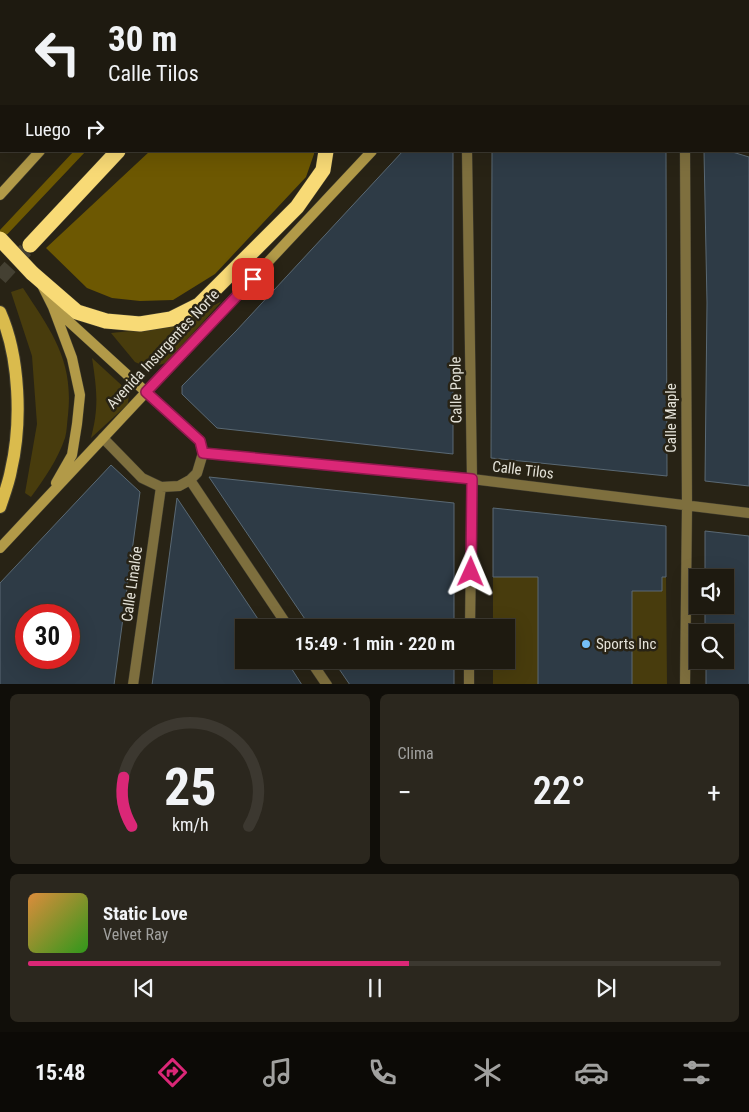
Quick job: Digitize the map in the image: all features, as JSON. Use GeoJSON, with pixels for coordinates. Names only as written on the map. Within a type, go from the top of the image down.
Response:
{"type":"FeatureCollection","features":[{"type":"Feature","properties":{"kind":"highway"},"geometry":{"type":"LineString","coordinates":[[30,244],[117,152]]}},
{"type":"Feature","properties":{"kind":"highway"},"geometry":{"type":"LineString","coordinates":[[0,239],[36,277],[77,312],[106,321],[140,324],[172,319],[199,305],[297,207],[323,170],[326,152]]}},
{"type":"Feature","properties":{"kind":"main road"},"geometry":{"type":"LineString","coordinates":[[0,194],[39,152]]}},
{"type":"Feature","properties":{"kind":"main road","name":"Avenida Insurgentes Norte"},"geometry":{"type":"LineString","coordinates":[[0,548],[371,152]]}},
{"type":"Feature","properties":{"kind":"main road"},"geometry":{"type":"LineString","coordinates":[[36,277],[54,307],[72,358],[80,395],[78,424],[72,455],[47,499]]}},
{"type":"Feature","properties":{"kind":"main road"},"geometry":{"type":"LineString","coordinates":[[54,307],[146,392]]}},
{"type":"Feature","properties":{"kind":"main road"},"geometry":{"type":"LineString","coordinates":[[0,507],[12,470],[18,418],[15,365],[1,314]]}},
{"type":"Feature","properties":{"kind":"street","name":"Calle Pople"},"geometry":{"type":"LineString","coordinates":[[466,152],[472,479],[470,619]]}},
{"type":"Feature","properties":{"kind":"street","name":"Calle Maple"},"geometry":{"type":"LineString","coordinates":[[685,152],[686,684]]}},
{"type":"Feature","properties":{"kind":"street"},"geometry":{"type":"LineString","coordinates":[[103,438],[142,478],[161,488],[179,486],[198,473],[203,453],[200,441],[146,392]]}},
{"type":"Feature","properties":{"kind":"street","name":"Calle Tilos"},"geometry":{"type":"LineString","coordinates":[[203,453],[472,479],[749,513]]}},
{"type":"Feature","properties":{"kind":"street"},"geometry":{"type":"LineString","coordinates":[[190,480],[283,619]]}},
{"type":"Feature","properties":{"kind":"street","name":"Calle Linalóe"},"geometry":{"type":"LineString","coordinates":[[133,684],[161,488]]}},
{"type":"Feature","properties":{"kind":"street"},"geometry":{"type":"LineString","coordinates":[[316,669],[327,684]]}},
{"type":"Feature","properties":{"kind":"street"},"geometry":{"type":"LineString","coordinates":[[469,669],[469,684]]}},
{"type":"Feature","properties":{"kind":"shaded area"},"geometry":{"type":"Polygon","coordinates":[[[73,152],[85,152],[0,242],[0,230],[73,152]]]}},
{"type":"Feature","properties":{"kind":"shaded area"},"geometry":{"type":"Polygon","coordinates":[[[149,152],[314,152],[306,177],[215,274],[173,300],[140,301],[112,298],[87,288],[46,248],[149,152]]]}},
{"type":"Feature","properties":{"kind":"shaded area"},"geometry":{"type":"Polygon","coordinates":[[[23,288],[43,318],[58,347],[64,362],[69,396],[67,429],[62,446],[46,476],[31,497],[25,493],[37,424],[32,356],[11,292],[23,288]]]}},
{"type":"Feature","properties":{"kind":"shaded area"},"geometry":{"type":"Polygon","coordinates":[[[222,301],[166,363],[148,368],[135,362],[111,333],[169,327],[189,319],[222,301]]]}},
{"type":"Feature","properties":{"kind":"shaded area"},"geometry":{"type":"Polygon","coordinates":[[[92,358],[129,392],[128,404],[91,438],[96,398],[92,358]]]}},
{"type":"Feature","properties":{"kind":"shaded area","name":"Sports Inc"},"geometry":{"type":"Polygon","coordinates":[[[493,577],[666,577],[667,684],[493,684],[493,669],[515,669],[515,619],[493,619],[493,577]]]}},
{"type":"Feature","properties":{"kind":"building"},"geometry":{"type":"Polygon","coordinates":[[[402,152],[453,152],[453,454],[217,428],[182,394],[182,386],[236,331],[402,152]]]}},
{"type":"Feature","properties":{"kind":"building"},"geometry":{"type":"Polygon","coordinates":[[[492,152],[666,152],[667,476],[491,458],[492,152]]]}},
{"type":"Feature","properties":{"kind":"building"},"geometry":{"type":"Polygon","coordinates":[[[704,152],[732,152],[749,157],[749,486],[705,481],[707,303],[704,152]]]}},
{"type":"Feature","properties":{"kind":"building"},"geometry":{"type":"Polygon","coordinates":[[[111,465],[140,492],[114,684],[0,684],[0,583],[111,465]]]}},
{"type":"Feature","properties":{"kind":"building"},"geometry":{"type":"Polygon","coordinates":[[[209,477],[454,503],[454,619],[305,619],[209,477]]]}},
{"type":"Feature","properties":{"kind":"building"},"geometry":{"type":"Polygon","coordinates":[[[177,498],[258,619],[235,619],[235,669],[292,669],[301,684],[152,684],[177,498]]]}},
{"type":"Feature","properties":{"kind":"building"},"geometry":{"type":"Polygon","coordinates":[[[493,508],[666,526],[666,577],[662,577],[662,591],[632,591],[632,684],[538,684],[538,577],[493,577],[493,508]]]}},
{"type":"Feature","properties":{"kind":"building"},"geometry":{"type":"Polygon","coordinates":[[[705,531],[749,536],[749,684],[706,684],[706,669],[734,669],[734,624],[705,624],[705,614],[734,614],[734,569],[705,569],[705,531]]]}},
{"type":"Feature","properties":{"kind":"building"},"geometry":{"type":"Polygon","coordinates":[[[339,669],[454,669],[454,684],[349,684],[339,669]]]}},
{"type":"Feature","properties":{"kind":"tunnel"},"geometry":{"type":"LineString","coordinates":[[0,278],[30,245]]}},
{"type":"Feature","properties":{"kind":"place","name":"Sports Inc"},"geometry":{"type":"Point","coordinates":[586,644]}},
{"type":"Feature","properties":{"kind":"route"},"geometry":{"type":"LineString","coordinates":[[253,279],[146,392],[200,441],[203,453],[472,479],[471,572]]}}]}
